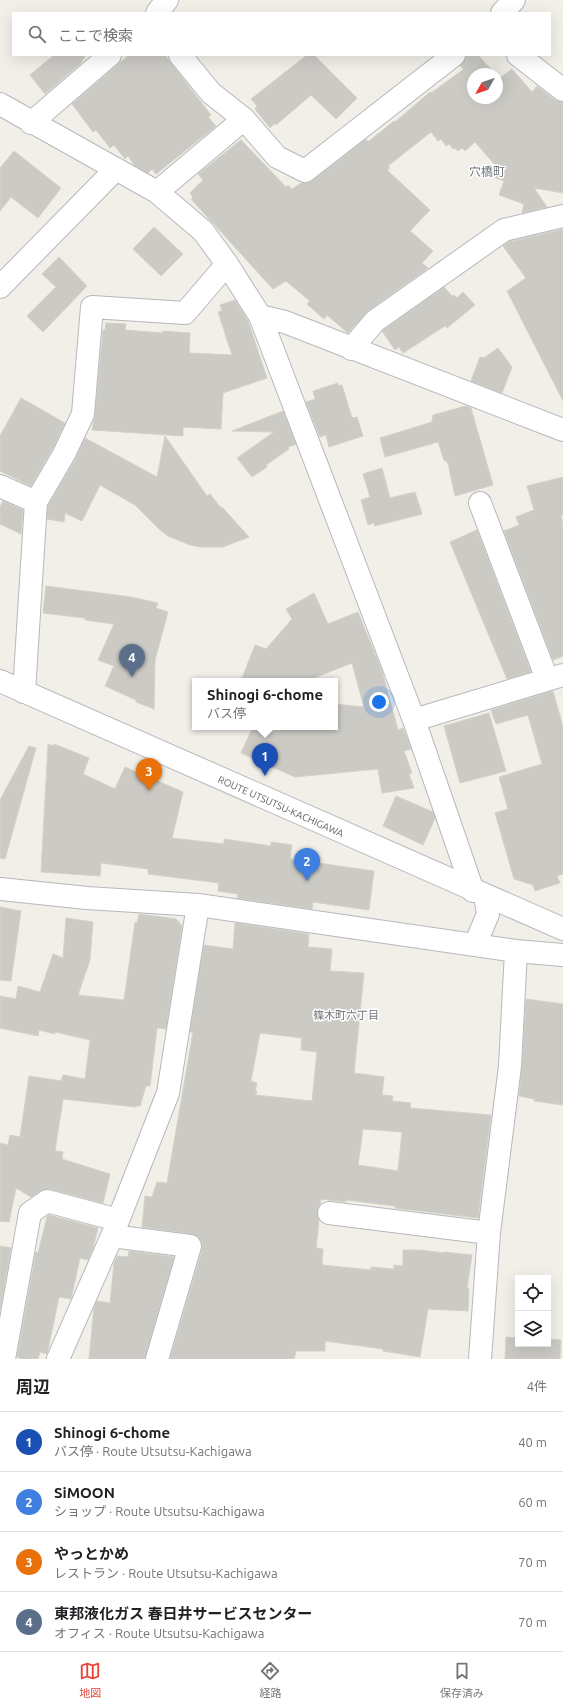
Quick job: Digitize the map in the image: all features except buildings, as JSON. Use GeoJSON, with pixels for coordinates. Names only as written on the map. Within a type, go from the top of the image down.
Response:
{"type":"FeatureCollection","features":[{"type":"Feature","properties":{"kind":"street"},"geometry":{"type":"LineString","coordinates":[[158,12],[167,0]]}},
{"type":"Feature","properties":{"kind":"street"},"geometry":{"type":"LineString","coordinates":[[503,12],[514,0]]}},
{"type":"Feature","properties":{"kind":"street"},"geometry":{"type":"LineString","coordinates":[[31,122],[109,56]]}},
{"type":"Feature","properties":{"kind":"street"},"geometry":{"type":"LineString","coordinates":[[181,56],[211,93],[244,119],[277,157],[305,172],[453,56]]}},
{"type":"Feature","properties":{"kind":"street"},"geometry":{"type":"LineString","coordinates":[[519,56],[563,90]]}},
{"type":"Feature","properties":{"kind":"street"},"geometry":{"type":"LineString","coordinates":[[0,104],[157,192],[203,231],[227,264],[260,316],[488,914],[476,945]]}},
{"type":"Feature","properties":{"kind":"street"},"geometry":{"type":"LineString","coordinates":[[157,192],[244,119]]}},
{"type":"Feature","properties":{"kind":"street"},"geometry":{"type":"LineString","coordinates":[[0,287],[116,169]]}},
{"type":"Feature","properties":{"kind":"street"},"geometry":{"type":"LineString","coordinates":[[351,349],[376,321],[504,230],[563,216]]}},
{"type":"Feature","properties":{"kind":"street"},"geometry":{"type":"LineString","coordinates":[[24,692],[36,502],[64,454],[83,414],[92,307],[185,313],[227,264]]}},
{"type":"Feature","properties":{"kind":"street"},"geometry":{"type":"LineString","coordinates":[[260,316],[285,322],[351,349],[563,430]]}},
{"type":"Feature","properties":{"kind":"street"},"geometry":{"type":"LineString","coordinates":[[0,486],[36,502]]}},
{"type":"Feature","properties":{"kind":"street"},"geometry":{"type":"LineString","coordinates":[[414,720],[555,677],[480,503]]}},
{"type":"Feature","properties":{"kind":"street","name":"ROUTE UTSUTSU-KACHIGAWA"},"geometry":{"type":"LineString","coordinates":[[0,681],[563,929]]}},
{"type":"Feature","properties":{"kind":"street"},"geometry":{"type":"LineString","coordinates":[[0,889],[87,898],[198,905],[516,951],[563,955]]}},
{"type":"Feature","properties":{"kind":"street"},"geometry":{"type":"LineString","coordinates":[[58,1359],[115,1228],[168,1093],[198,905]]}},
{"type":"Feature","properties":{"kind":"street"},"geometry":{"type":"LineString","coordinates":[[480,1359],[489,1233],[510,1066],[516,951]]}},
{"type":"Feature","properties":{"kind":"street"},"geometry":{"type":"LineString","coordinates":[[4,1359],[30,1213],[47,1201],[115,1228],[190,1246],[157,1359]]}},
{"type":"Feature","properties":{"kind":"street"},"geometry":{"type":"LineString","coordinates":[[329,1213],[489,1233]]}},
{"type":"Feature","properties":{"kind":"place","name":"東邦液化ガス 春日井サービスセンター"},"geometry":{"type":"Point","coordinates":[132,677]}},
{"type":"Feature","properties":{"kind":"place","name":"Shinogi 6-chome"},"geometry":{"type":"Point","coordinates":[265,776]}},
{"type":"Feature","properties":{"kind":"place","name":"やっとかめ"},"geometry":{"type":"Point","coordinates":[149,791]}},
{"type":"Feature","properties":{"kind":"place","name":"SiMOON"},"geometry":{"type":"Point","coordinates":[307,881]}},
{"type":"Feature","properties":{"kind":"district","name":"穴橋町"},"geometry":{"type":"Point","coordinates":[487,172]}},
{"type":"Feature","properties":{"kind":"district","name":"篠木町六丁目"},"geometry":{"type":"Point","coordinates":[346,1015]}}]}
